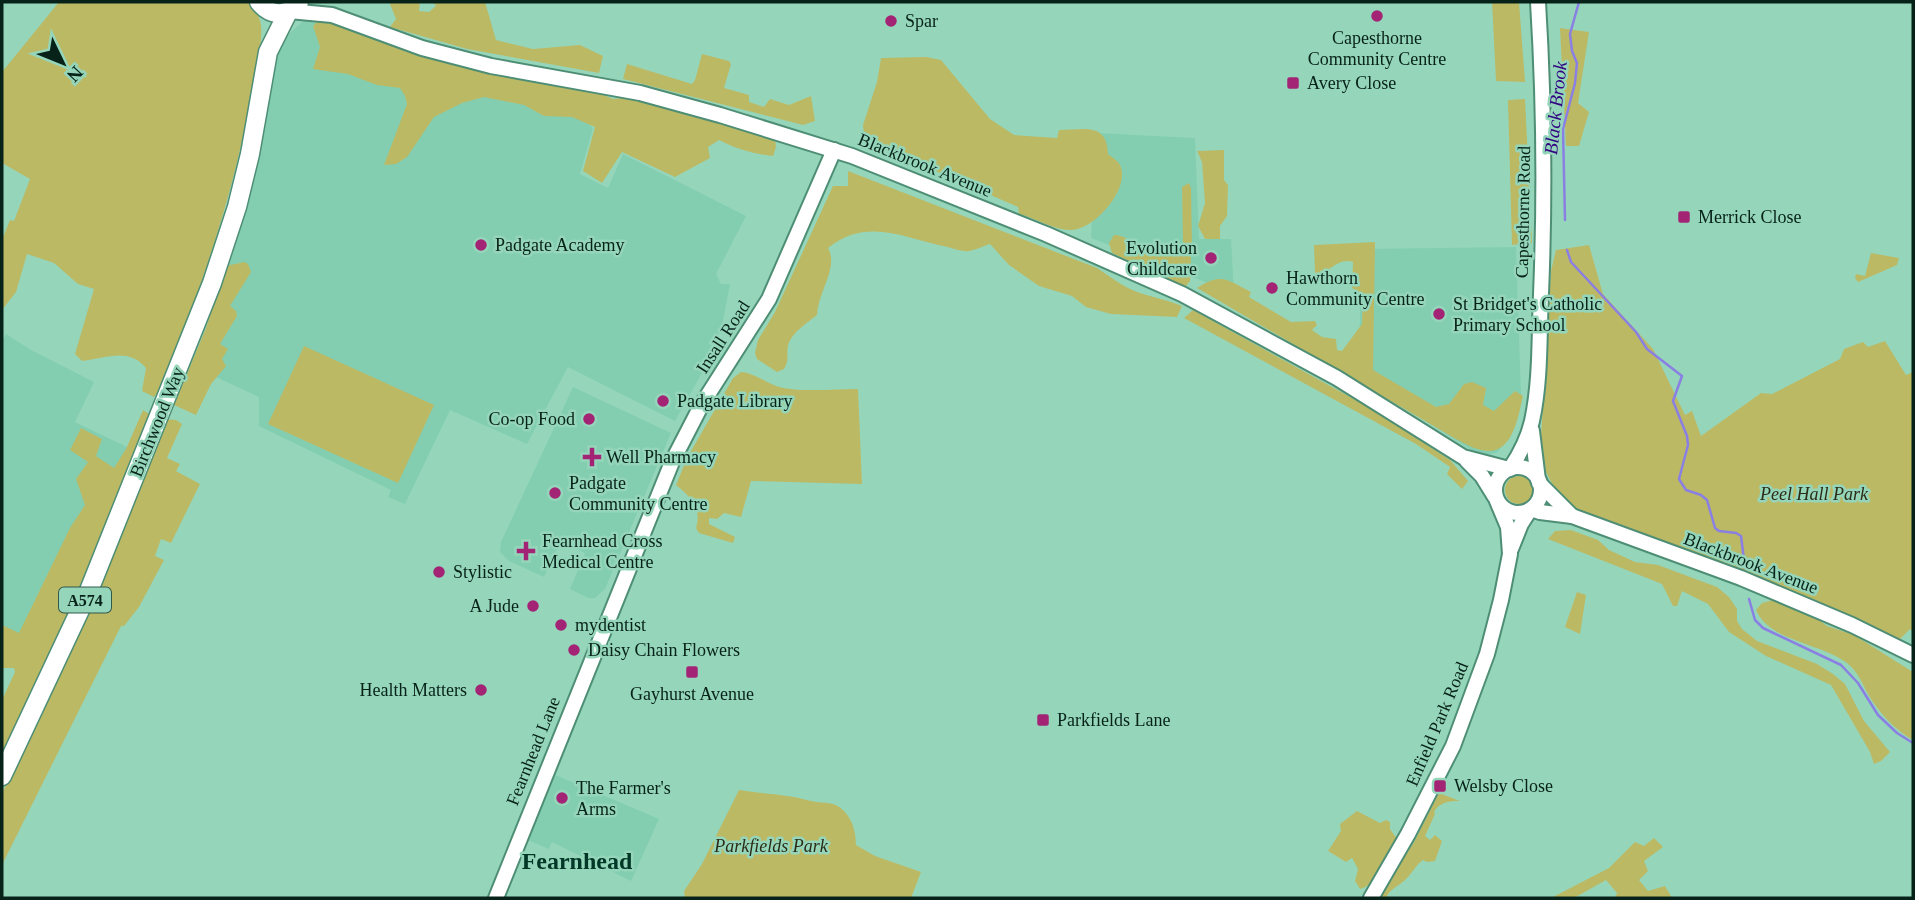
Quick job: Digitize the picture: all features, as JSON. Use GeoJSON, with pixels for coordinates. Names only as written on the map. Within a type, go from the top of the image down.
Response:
{"type":"FeatureCollection","features":[{"type":"Feature","properties":{"kind":"main road","name":"A574"},"geometry":{"type":"LineString","coordinates":[[260,3],[273,13],[292,8]]}},
{"type":"Feature","properties":{"kind":"main road","name":"Birchwood Way"},"geometry":{"type":"LineString","coordinates":[[260,3],[268,52]]}},
{"type":"Feature","properties":{"kind":"main road","name":"Birchwood Way"},"geometry":{"type":"LineString","coordinates":[[2,776],[88,593],[212,283],[237,207],[250,154],[268,52],[292,8]]}},
{"type":"Feature","properties":{"kind":"street","name":"Blackbrook Avenue"},"geometry":{"type":"LineString","coordinates":[[316,2],[332,15]]}},
{"type":"Feature","properties":{"kind":"street","name":"Capesthorne Road"},"geometry":{"type":"LineString","coordinates":[[1538,2],[1542,88],[1543,237],[1537,380],[1532,422],[1539,482]]}},
{"type":"Feature","properties":{"kind":"street","name":"Blackbrook Avenue"},"geometry":{"type":"LineString","coordinates":[[292,8],[332,15],[422,48],[491,66],[640,93],[834,150],[1070,244],[1196,301],[1337,378],[1463,457],[1482,476],[1497,500]]}},
{"type":"Feature","properties":{"kind":"street","name":"Insall Road"},"geometry":{"type":"LineString","coordinates":[[607,619],[687,432],[769,299],[834,150]]}},
{"type":"Feature","properties":{"kind":"street","name":"Capesthorne Road"},"geometry":{"type":"LineString","coordinates":[[1510,469],[1522,449],[1532,422]]}},
{"type":"Feature","properties":{"kind":"street","name":"Blackbrook Avenue"},"geometry":{"type":"LineString","coordinates":[[1463,457],[1510,469]]}},
{"type":"Feature","properties":{"kind":"street"},"geometry":{"type":"LineString","coordinates":[[1524,468],[1535,475],[1539,482],[1539,499],[1531,510],[1512,513],[1497,500],[1497,481],[1510,469],[1524,468]]}},
{"type":"Feature","properties":{"kind":"street","name":"Blackbrook Avenue"},"geometry":{"type":"LineString","coordinates":[[1539,482],[1572,516]]}},
{"type":"Feature","properties":{"kind":"street","name":"Enfield Park Road"},"geometry":{"type":"LineString","coordinates":[[1497,500],[1507,527],[1510,554]]}},
{"type":"Feature","properties":{"kind":"street","name":"Blackbrook Avenue"},"geometry":{"type":"LineString","coordinates":[[1531,510],[1572,516],[1785,596],[1913,655]]}},
{"type":"Feature","properties":{"kind":"street","name":"Enfield Park Road"},"geometry":{"type":"LineString","coordinates":[[1371,898],[1414,822],[1462,723],[1496,622],[1510,554],[1516,536],[1531,510]]}},
{"type":"Feature","properties":{"kind":"street","name":"Fearnhead Lane"},"geometry":{"type":"LineString","coordinates":[[496,898],[607,619]]}},
{"type":"Feature","properties":{"kind":"shaded area","name":"Padgate Academy"},"geometry":{"type":"Polygon","coordinates":[[[308,17],[355,39],[548,87],[593,128],[580,174],[608,188],[623,154],[746,216],[716,274],[721,284],[730,284],[722,326],[703,371],[675,421],[568,367],[527,444],[450,410],[405,504],[388,497],[391,490],[259,426],[259,397],[196,368],[240,213],[272,65],[283,39],[308,17]]]}},
{"type":"Feature","properties":{"kind":"shaded area"},"geometry":{"type":"Polygon","coordinates":[[[1096,133],[1195,138],[1199,239],[1231,239],[1234,293],[1091,238],[1096,133]]]}},
{"type":"Feature","properties":{"kind":"shaded area","name":"St Bridget's Catholic Primary School"},"geometry":{"type":"Polygon","coordinates":[[[1516,247],[1521,396],[1512,428],[1498,452],[1481,456],[1359,379],[1361,249],[1516,247]]]}},
{"type":"Feature","properties":{"kind":"shaded area"},"geometry":{"type":"Polygon","coordinates":[[[6,334],[94,382],[75,422],[129,448],[22,639],[2,628],[2,342],[6,334]]]}},
{"type":"Feature","properties":{"kind":"shaded area"},"geometry":{"type":"Polygon","coordinates":[[[573,387],[671,433],[605,589],[595,598],[588,598],[570,589],[585,553],[560,542],[544,577],[509,561],[500,552],[501,542],[573,387]]]}},
{"type":"Feature","properties":{"kind":"shaded area"},"geometry":{"type":"Polygon","coordinates":[[[553,774],[659,819],[631,881],[552,842],[549,849],[528,840],[553,774]]]}},
{"type":"Feature","properties":{"kind":"green space"},"geometry":{"type":"Polygon","coordinates":[[[59,2],[248,2],[260,22],[259,54],[228,198],[178,348],[164,385],[154,397],[142,391],[146,368],[132,358],[117,356],[82,361],[75,354],[94,289],[78,284],[54,263],[27,254],[16,292],[2,310],[2,240],[10,220],[14,221],[30,179],[2,163],[2,72],[59,2]]]}},
{"type":"Feature","properties":{"kind":"green space"},"geometry":{"type":"Polygon","coordinates":[[[420,2],[419,11],[429,12],[436,6],[433,2],[485,2],[496,40],[533,49],[580,45],[603,56],[599,73],[467,49],[390,27],[396,19],[390,4],[420,2]]]}},
{"type":"Feature","properties":{"kind":"green space"},"geometry":{"type":"Polygon","coordinates":[[[1492,2],[1519,2],[1525,82],[1496,81],[1492,2]]]}},
{"type":"Feature","properties":{"kind":"green space"},"geometry":{"type":"Polygon","coordinates":[[[321,18],[412,53],[493,72],[589,89],[613,99],[634,97],[724,121],[775,139],[776,147],[773,156],[745,151],[719,140],[708,147],[710,158],[675,177],[622,152],[602,183],[583,171],[595,127],[572,117],[544,116],[524,105],[484,97],[462,103],[434,117],[407,157],[396,164],[384,165],[407,104],[405,96],[400,88],[377,85],[348,74],[313,69],[320,47],[313,26],[321,18]]]}},
{"type":"Feature","properties":{"kind":"green space"},"geometry":{"type":"Polygon","coordinates":[[[1560,28],[1589,32],[1578,103],[1589,112],[1579,146],[1566,146],[1560,28]]]}},
{"type":"Feature","properties":{"kind":"green space"},"geometry":{"type":"Polygon","coordinates":[[[702,54],[729,61],[731,64],[724,88],[749,95],[749,102],[764,107],[770,99],[789,105],[811,96],[815,121],[803,125],[623,79],[627,64],[692,84],[702,54]]]}},
{"type":"Feature","properties":{"kind":"green space"},"geometry":{"type":"Polygon","coordinates":[[[926,57],[941,60],[990,119],[1014,135],[1057,138],[1059,130],[1085,129],[1099,132],[1107,144],[1108,154],[1120,165],[1122,174],[1116,195],[1109,206],[1091,223],[1081,228],[1059,228],[1019,214],[1018,207],[869,142],[863,125],[877,82],[881,58],[926,57]]]}},
{"type":"Feature","properties":{"kind":"green space"},"geometry":{"type":"Polygon","coordinates":[[[1525,99],[1532,243],[1512,245],[1508,100],[1525,99]]]}},
{"type":"Feature","properties":{"kind":"green space"},"geometry":{"type":"Polygon","coordinates":[[[1224,150],[1224,180],[1228,185],[1227,216],[1220,226],[1220,239],[1205,239],[1198,226],[1205,203],[1202,162],[1197,151],[1224,150]]]}},
{"type":"Feature","properties":{"kind":"green space"},"geometry":{"type":"Polygon","coordinates":[[[848,171],[1097,268],[1134,291],[1182,306],[1177,317],[1111,314],[1086,307],[1072,296],[1039,286],[1009,265],[990,244],[964,251],[887,232],[858,233],[843,238],[828,248],[831,256],[830,272],[817,315],[792,337],[786,365],[777,372],[757,359],[755,353],[758,340],[775,312],[833,186],[848,186],[848,171]]]}},
{"type":"Feature","properties":{"kind":"green space"},"geometry":{"type":"Polygon","coordinates":[[[1189,183],[1192,247],[1183,243],[1182,187],[1189,183]]]}},
{"type":"Feature","properties":{"kind":"green space"},"geometry":{"type":"Polygon","coordinates":[[[1114,235],[1126,238],[1155,254],[1165,255],[1185,250],[1191,254],[1190,281],[1185,287],[1112,253],[1109,243],[1114,235]]]}},
{"type":"Feature","properties":{"kind":"green space"},"geometry":{"type":"Polygon","coordinates":[[[1375,242],[1373,370],[1436,407],[1449,404],[1464,384],[1472,382],[1486,388],[1483,405],[1494,411],[1515,391],[1523,396],[1519,415],[1512,434],[1500,448],[1492,451],[1471,447],[1197,288],[1213,280],[1230,281],[1251,292],[1249,297],[1291,322],[1315,321],[1317,325],[1312,330],[1322,337],[1336,339],[1337,350],[1342,351],[1362,324],[1363,295],[1352,288],[1353,262],[1342,262],[1315,274],[1314,245],[1375,242]]]}},
{"type":"Feature","properties":{"kind":"green space","name":"Peel Hall Park"},"geometry":{"type":"Polygon","coordinates":[[[1589,245],[1603,294],[1653,349],[1685,415],[1692,411],[1701,436],[1761,393],[1772,394],[1840,359],[1844,349],[1863,342],[1868,347],[1885,341],[1906,375],[1913,372],[1913,632],[1910,629],[1898,641],[1579,512],[1559,497],[1546,472],[1541,437],[1551,271],[1556,250],[1589,245]]]}},
{"type":"Feature","properties":{"kind":"green space"},"geometry":{"type":"Polygon","coordinates":[[[1871,253],[1899,258],[1897,265],[1858,282],[1856,274],[1865,276],[1871,253]]]}},
{"type":"Feature","properties":{"kind":"green space"},"geometry":{"type":"Polygon","coordinates":[[[244,262],[248,264],[251,272],[230,306],[237,316],[220,344],[228,349],[222,359],[226,366],[211,384],[196,415],[174,405],[206,328],[226,266],[244,262]]]}},
{"type":"Feature","properties":{"kind":"green space"},"geometry":{"type":"Polygon","coordinates":[[[1193,310],[1370,408],[1450,460],[1468,481],[1462,489],[1447,474],[1450,467],[1416,444],[1184,318],[1193,310]]]}},
{"type":"Feature","properties":{"kind":"green space"},"geometry":{"type":"Polygon","coordinates":[[[304,346],[434,405],[398,483],[268,424],[304,346]]]}},
{"type":"Feature","properties":{"kind":"green space"},"geometry":{"type":"Polygon","coordinates":[[[741,372],[783,388],[858,389],[862,484],[751,481],[741,517],[724,513],[717,519],[709,518],[709,524],[735,537],[733,543],[699,533],[696,528],[698,515],[694,504],[676,485],[687,458],[733,378],[741,372]]]}},
{"type":"Feature","properties":{"kind":"green space"},"geometry":{"type":"Polygon","coordinates":[[[143,410],[152,416],[99,557],[2,769],[2,700],[15,672],[14,668],[2,668],[2,625],[19,633],[70,528],[85,505],[76,479],[88,462],[70,450],[81,428],[102,439],[96,456],[114,468],[126,449],[143,410]]]}},
{"type":"Feature","properties":{"kind":"green space"},"geometry":{"type":"Polygon","coordinates":[[[165,419],[176,420],[182,424],[167,458],[180,464],[176,471],[200,484],[171,543],[161,539],[155,556],[164,560],[139,607],[124,626],[121,626],[2,865],[2,793],[37,722],[165,419]]]}},
{"type":"Feature","properties":{"kind":"green space"},"geometry":{"type":"Polygon","coordinates":[[[1519,476],[1529,480],[1533,490],[1529,500],[1519,504],[1509,500],[1505,490],[1509,480],[1519,476]]]}},
{"type":"Feature","properties":{"kind":"green space"},"geometry":{"type":"Polygon","coordinates":[[[1571,530],[1598,540],[1609,550],[1635,562],[1658,565],[1717,587],[1729,597],[1737,609],[1737,621],[1742,629],[1757,641],[1817,664],[1845,684],[1864,721],[1890,752],[1874,764],[1870,752],[1831,685],[1766,656],[1729,632],[1708,604],[1682,591],[1677,606],[1673,606],[1662,584],[1548,539],[1555,531],[1571,530]]]}},
{"type":"Feature","properties":{"kind":"green space"},"geometry":{"type":"Polygon","coordinates":[[[1577,592],[1586,595],[1580,634],[1565,627],[1577,592]]]}},
{"type":"Feature","properties":{"kind":"green space"},"geometry":{"type":"Polygon","coordinates":[[[1773,600],[1784,602],[1812,615],[1827,626],[1854,635],[1913,672],[1913,740],[1882,714],[1847,663],[1783,635],[1763,620],[1756,610],[1762,603],[1773,600]]]}},
{"type":"Feature","properties":{"kind":"green space","name":"Parkfields Park"},"geometry":{"type":"Polygon","coordinates":[[[739,790],[830,803],[839,807],[851,821],[856,845],[875,856],[921,872],[911,898],[685,898],[684,891],[702,864],[739,790]]]}},
{"type":"Feature","properties":{"kind":"green space"},"geometry":{"type":"Polygon","coordinates":[[[1439,793],[1460,801],[1442,804],[1434,812],[1425,836],[1430,840],[1435,835],[1442,841],[1435,861],[1423,860],[1386,898],[1376,898],[1413,844],[1439,793]]]}},
{"type":"Feature","properties":{"kind":"green space"},"geometry":{"type":"Polygon","coordinates":[[[1357,811],[1380,823],[1386,820],[1390,822],[1390,829],[1397,839],[1378,875],[1360,889],[1355,881],[1358,869],[1352,858],[1346,862],[1328,851],[1341,831],[1340,824],[1357,811]]]}},
{"type":"Feature","properties":{"kind":"green space"},"geometry":{"type":"Polygon","coordinates":[[[1654,838],[1663,847],[1644,861],[1648,871],[1639,880],[1648,891],[1665,886],[1672,898],[1615,898],[1617,893],[1606,880],[1574,898],[1551,898],[1609,868],[1635,842],[1644,846],[1654,838]]]}},
{"type":"Feature","properties":{"kind":"waterway","name":"Black Brook"},"geometry":{"type":"LineString","coordinates":[[1565,220],[1563,129],[1575,83],[1577,63],[1570,34],[1579,2]]}},
{"type":"Feature","properties":{"kind":"waterway","name":"Black Brook"},"geometry":{"type":"LineString","coordinates":[[1567,250],[1571,262],[1636,332],[1647,349],[1682,376],[1673,401],[1688,445],[1679,479],[1686,490],[1707,500],[1715,528],[1741,536],[1745,568]]}},
{"type":"Feature","properties":{"kind":"waterway","name":"Black Brook"},"geometry":{"type":"LineString","coordinates":[[1749,599],[1755,620],[1763,628],[1841,665],[1858,683],[1878,715],[1897,733],[1913,743]]}},
{"type":"Feature","properties":{"kind":"place","name":"Capesthorne Community Centre"},"geometry":{"type":"Point","coordinates":[1377,16]}},
{"type":"Feature","properties":{"kind":"place","name":"Spar"},"geometry":{"type":"Point","coordinates":[891,21]}},
{"type":"Feature","properties":{"kind":"place","name":"Avery Close"},"geometry":{"type":"Point","coordinates":[1293,83]}},
{"type":"Feature","properties":{"kind":"place","name":"Merrick Close"},"geometry":{"type":"Point","coordinates":[1684,217]}},
{"type":"Feature","properties":{"kind":"place","name":"Padgate Academy"},"geometry":{"type":"Point","coordinates":[481,245]}},
{"type":"Feature","properties":{"kind":"place","name":"Evolution Childcare"},"geometry":{"type":"Point","coordinates":[1211,258]}},
{"type":"Feature","properties":{"kind":"place","name":"Hawthorn Community Centre"},"geometry":{"type":"Point","coordinates":[1272,288]}},
{"type":"Feature","properties":{"kind":"place","name":"St Bridget's Catholic Primary School"},"geometry":{"type":"Point","coordinates":[1439,314]}},
{"type":"Feature","properties":{"kind":"place","name":"Padgate Library"},"geometry":{"type":"Point","coordinates":[663,401]}},
{"type":"Feature","properties":{"kind":"place","name":"Co-op Food"},"geometry":{"type":"Point","coordinates":[589,419]}},
{"type":"Feature","properties":{"kind":"place","name":"Well Pharmacy"},"geometry":{"type":"Point","coordinates":[592,457]}},
{"type":"Feature","properties":{"kind":"place","name":"Padgate Community Centre"},"geometry":{"type":"Point","coordinates":[555,493]}},
{"type":"Feature","properties":{"kind":"place","name":"Fearnhead Cross Medical Centre"},"geometry":{"type":"Point","coordinates":[526,551]}},
{"type":"Feature","properties":{"kind":"place","name":"Stylistic"},"geometry":{"type":"Point","coordinates":[439,572]}},
{"type":"Feature","properties":{"kind":"place","name":"A Jude"},"geometry":{"type":"Point","coordinates":[533,606]}},
{"type":"Feature","properties":{"kind":"place","name":"mydentist"},"geometry":{"type":"Point","coordinates":[561,625]}},
{"type":"Feature","properties":{"kind":"place","name":"Daisy Chain Flowers"},"geometry":{"type":"Point","coordinates":[574,650]}},
{"type":"Feature","properties":{"kind":"place","name":"Gayhurst Avenue"},"geometry":{"type":"Point","coordinates":[692,672]}},
{"type":"Feature","properties":{"kind":"place","name":"Health Matters"},"geometry":{"type":"Point","coordinates":[481,690]}},
{"type":"Feature","properties":{"kind":"place","name":"Parkfields Lane"},"geometry":{"type":"Point","coordinates":[1043,720]}},
{"type":"Feature","properties":{"kind":"place","name":"Welsby Close"},"geometry":{"type":"Point","coordinates":[1440,786]}},
{"type":"Feature","properties":{"kind":"place","name":"The Farmer's Arms"},"geometry":{"type":"Point","coordinates":[562,798]}},
{"type":"Feature","properties":{"kind":"district","name":"Fearnhead"},"geometry":{"type":"Point","coordinates":[577,861]}}]}
